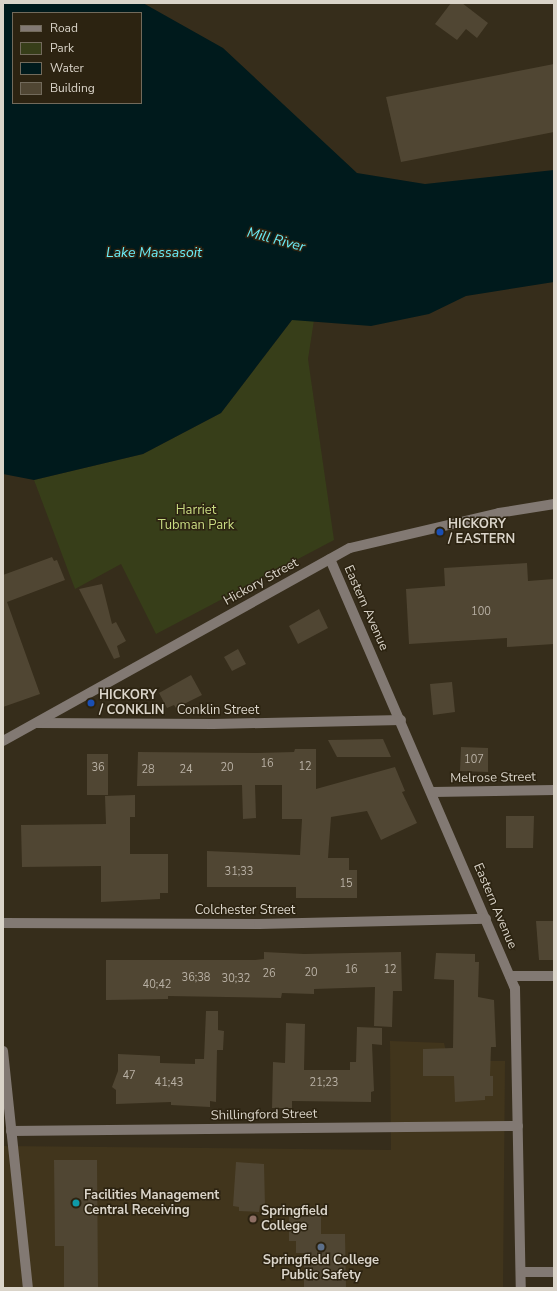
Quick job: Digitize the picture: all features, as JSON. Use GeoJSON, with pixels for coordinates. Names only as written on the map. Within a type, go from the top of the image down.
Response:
{"type":"FeatureCollection","features":[{"type":"Feature","properties":{"kind":"street","name":"Hickory Street"},"geometry":{"type":"LineString","coordinates":[[3,741],[350,548],[499,513],[554,504]]}},
{"type":"Feature","properties":{"kind":"street","name":"Eastern Avenue"},"geometry":{"type":"LineString","coordinates":[[330,558],[433,792],[515,988],[521,1288]]}},
{"type":"Feature","properties":{"kind":"street","name":"Conklin Street"},"geometry":{"type":"LineString","coordinates":[[36,723],[213,724],[401,720]]}},
{"type":"Feature","properties":{"kind":"street","name":"Melrose Street"},"geometry":{"type":"LineString","coordinates":[[433,792],[554,790]]}},
{"type":"Feature","properties":{"kind":"street","name":"Colchester Street"},"geometry":{"type":"LineString","coordinates":[[3,923],[259,924],[486,919]]}},
{"type":"Feature","properties":{"kind":"street"},"geometry":{"type":"LineString","coordinates":[[510,976],[554,976]]}},
{"type":"Feature","properties":{"kind":"street"},"geometry":{"type":"LineString","coordinates":[[3,1051],[28,1288]]}},
{"type":"Feature","properties":{"kind":"street","name":"Shillingford Street"},"geometry":{"type":"LineString","coordinates":[[11,1131],[518,1126]]}},
{"type":"Feature","properties":{"kind":"street"},"geometry":{"type":"LineString","coordinates":[[521,1272],[554,1272]]}},
{"type":"Feature","properties":{"kind":"shaded area","name":"Springfield College"},"geometry":{"type":"Polygon","coordinates":[[[390,1041],[444,1043],[448,1061],[505,1061],[503,1288],[3,1288],[3,1146],[391,1150],[390,1041]]]}},
{"type":"Feature","properties":{"kind":"green space","name":"Harriet Tubman Park"},"geometry":{"type":"Polygon","coordinates":[[[292,320],[314,320],[308,359],[334,540],[156,634],[121,564],[75,589],[34,480],[143,454],[221,413],[292,320]]]}},
{"type":"Feature","properties":{"kind":"water","name":"Lake Massasoit"},"geometry":{"type":"Polygon","coordinates":[[[3,3],[143,3],[223,48],[357,173],[425,184],[554,170],[554,282],[466,296],[429,314],[371,326],[292,320],[221,413],[143,454],[34,480],[3,474],[3,3]]]}},
{"type":"Feature","properties":{"kind":"building"},"geometry":{"type":"Polygon","coordinates":[[[451,3],[462,3],[488,23],[477,38],[466,29],[457,40],[435,24],[451,3]]]}},
{"type":"Feature","properties":{"kind":"building"},"geometry":{"type":"Polygon","coordinates":[[[554,64],[554,132],[401,162],[386,97],[554,64]]]}},
{"type":"Feature","properties":{"kind":"building"},"geometry":{"type":"Polygon","coordinates":[[[52,557],[54,561],[57,560],[65,580],[7,602],[40,694],[3,707],[3,575],[52,557]]]}},
{"type":"Feature","properties":{"kind":"building"},"geometry":{"type":"Polygon","coordinates":[[[527,563],[528,581],[554,579],[554,644],[507,647],[507,638],[409,644],[406,589],[445,586],[444,568],[527,563]]]}},
{"type":"Feature","properties":{"kind":"building"},"geometry":{"type":"Polygon","coordinates":[[[102,584],[112,624],[116,622],[126,641],[117,646],[120,657],[114,659],[79,589],[102,584]]]}},
{"type":"Feature","properties":{"kind":"building"},"geometry":{"type":"Polygon","coordinates":[[[319,609],[328,628],[298,644],[289,626],[319,609]]]}},
{"type":"Feature","properties":{"kind":"building"},"geometry":{"type":"Polygon","coordinates":[[[238,649],[246,664],[232,671],[224,657],[238,649]]]}},
{"type":"Feature","properties":{"kind":"building"},"geometry":{"type":"Polygon","coordinates":[[[191,675],[202,695],[176,708],[174,705],[167,708],[159,693],[191,675]]]}},
{"type":"Feature","properties":{"kind":"building"},"geometry":{"type":"Polygon","coordinates":[[[452,682],[455,712],[433,715],[430,684],[452,682]]]}},
{"type":"Feature","properties":{"kind":"building"},"geometry":{"type":"Polygon","coordinates":[[[383,739],[391,757],[337,757],[328,740],[383,739]]]}},
{"type":"Feature","properties":{"kind":"building"},"geometry":{"type":"Polygon","coordinates":[[[461,747],[488,748],[488,772],[460,771],[461,747]]]}},
{"type":"Feature","properties":{"kind":"building"},"geometry":{"type":"Polygon","coordinates":[[[295,749],[316,749],[316,789],[395,767],[405,791],[402,792],[417,823],[381,840],[367,811],[331,817],[328,858],[349,858],[349,870],[357,870],[357,898],[296,898],[296,887],[207,887],[207,851],[300,855],[302,819],[282,819],[282,785],[255,785],[256,818],[243,819],[242,785],[137,786],[138,752],[257,753],[294,752],[295,749]]]}},
{"type":"Feature","properties":{"kind":"building"},"geometry":{"type":"Polygon","coordinates":[[[87,754],[108,754],[108,795],[87,795],[87,754]]]}},
{"type":"Feature","properties":{"kind":"building"},"geometry":{"type":"Polygon","coordinates":[[[135,795],[135,817],[130,817],[130,854],[168,854],[168,893],[160,893],[160,899],[101,902],[101,866],[22,867],[21,825],[106,824],[105,796],[135,795]]]}},
{"type":"Feature","properties":{"kind":"building"},"geometry":{"type":"Polygon","coordinates":[[[506,816],[534,816],[533,848],[506,848],[506,816]]]}},
{"type":"Feature","properties":{"kind":"building"},"geometry":{"type":"Polygon","coordinates":[[[536,921],[554,921],[554,960],[539,960],[536,921]]]}},
{"type":"Feature","properties":{"kind":"building"},"geometry":{"type":"Polygon","coordinates":[[[264,952],[304,954],[401,952],[402,991],[393,991],[392,1027],[374,1026],[375,987],[314,989],[314,994],[282,993],[281,998],[168,996],[168,999],[106,1000],[106,960],[255,960],[264,959],[264,952]]]}},
{"type":"Feature","properties":{"kind":"building"},"geometry":{"type":"Polygon","coordinates":[[[436,953],[475,954],[475,962],[479,962],[478,997],[494,1000],[496,1047],[491,1047],[490,1076],[493,1076],[493,1096],[485,1096],[485,1100],[455,1102],[454,1076],[423,1076],[423,1049],[453,1048],[454,980],[434,979],[436,953]]]}},
{"type":"Feature","properties":{"kind":"building"},"geometry":{"type":"Polygon","coordinates":[[[206,1011],[218,1011],[218,1030],[224,1031],[223,1050],[217,1050],[216,1102],[210,1101],[210,1107],[171,1105],[171,1102],[116,1104],[116,1090],[112,1087],[118,1071],[118,1054],[160,1056],[160,1063],[195,1064],[195,1059],[204,1059],[206,1011]]]}},
{"type":"Feature","properties":{"kind":"building"},"geometry":{"type":"Polygon","coordinates":[[[286,1023],[305,1024],[304,1070],[350,1070],[350,1062],[356,1062],[357,1027],[382,1028],[382,1045],[372,1044],[374,1091],[371,1092],[371,1102],[292,1101],[292,1108],[272,1108],[273,1062],[285,1063],[286,1023]]]}},
{"type":"Feature","properties":{"kind":"building","name":"Facilities Management Central Receiving"},"geometry":{"type":"Polygon","coordinates":[[[54,1160],[97,1160],[98,1288],[64,1288],[64,1246],[55,1246],[54,1160]]]}},
{"type":"Feature","properties":{"kind":"building"},"geometry":{"type":"Polygon","coordinates":[[[236,1162],[264,1164],[265,1206],[260,1205],[259,1212],[239,1211],[239,1207],[233,1206],[236,1162]]]}},
{"type":"Feature","properties":{"kind":"building","name":"Springfield College Public Safety"},"geometry":{"type":"Polygon","coordinates":[[[289,1214],[321,1214],[321,1234],[345,1234],[346,1288],[304,1288],[304,1253],[296,1253],[296,1241],[289,1241],[289,1214]]]}},
{"type":"Feature","properties":{"kind":"place","name":"HICKORY / EASTERN"},"geometry":{"type":"Point","coordinates":[440,532]}},
{"type":"Feature","properties":{"kind":"place","name":"HICKORY / CONKLIN"},"geometry":{"type":"Point","coordinates":[91,703]}},
{"type":"Feature","properties":{"kind":"place","name":"Facilities Management Central Receiving"},"geometry":{"type":"Point","coordinates":[76,1203]}},
{"type":"Feature","properties":{"kind":"place","name":"Springfield College"},"geometry":{"type":"Point","coordinates":[253,1219]}},
{"type":"Feature","properties":{"kind":"place","name":"Springfield College Public Safety"},"geometry":{"type":"Point","coordinates":[321,1247]}},
{"type":"Feature","properties":{"kind":"water label","name":"Mill River"},"geometry":{"type":"Point","coordinates":[276,240]}}]}
